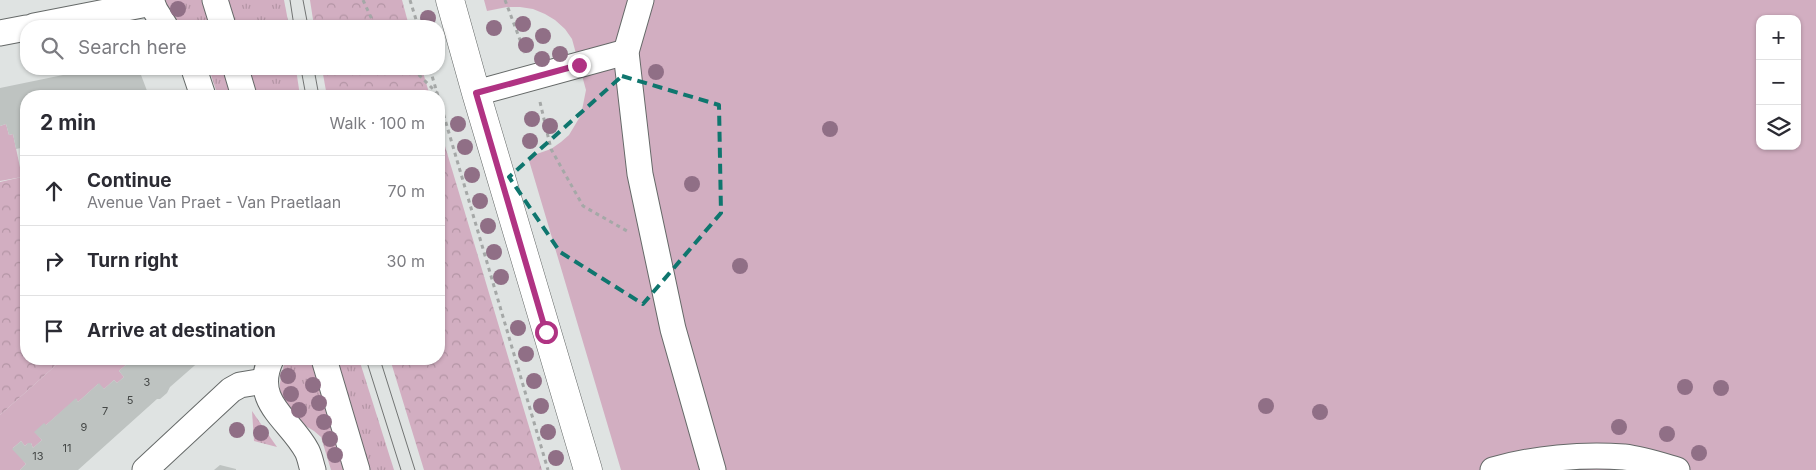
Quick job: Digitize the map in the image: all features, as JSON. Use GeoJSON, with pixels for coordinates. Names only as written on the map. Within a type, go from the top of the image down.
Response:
{"type":"FeatureCollection","features":[{"type":"Feature","properties":{"kind":"main road"},"geometry":{"type":"LineString","coordinates":[[450,0],[588,470]]}},
{"type":"Feature","properties":{"kind":"street"},"geometry":{"type":"LineString","coordinates":[[215,0],[221,20]]}},
{"type":"Feature","properties":{"kind":"street"},"geometry":{"type":"LineString","coordinates":[[641,0],[626,52],[640,174],[673,329],[713,470]]}},
{"type":"Feature","properties":{"kind":"street"},"geometry":{"type":"LineString","coordinates":[[62,20],[152,1],[163,20]]}},
{"type":"Feature","properties":{"kind":"street"},"geometry":{"type":"LineString","coordinates":[[0,33],[20,29]]}},
{"type":"Feature","properties":{"kind":"street"},"geometry":{"type":"LineString","coordinates":[[476,93],[626,52]]}},
{"type":"Feature","properties":{"kind":"street"},"geometry":{"type":"LineString","coordinates":[[196,75],[201,90]]}},
{"type":"Feature","properties":{"kind":"street"},"geometry":{"type":"LineString","coordinates":[[238,75],[242,90]]}},
{"type":"Feature","properties":{"kind":"street"},"geometry":{"type":"LineString","coordinates":[[326,365],[357,470]]}},
{"type":"Feature","properties":{"kind":"street"},"geometry":{"type":"LineString","coordinates":[[145,470],[231,390],[268,370]]}},
{"type":"Feature","properties":{"kind":"street"},"geometry":{"type":"LineString","coordinates":[[268,370],[267,394],[274,408],[308,453],[313,470]]}},
{"type":"Feature","properties":{"kind":"street"},"geometry":{"type":"LineString","coordinates":[[1493,470],[1549,460],[1585,457],[1625,457],[1677,470]]}},
{"type":"Feature","properties":{"kind":"path"},"geometry":{"type":"LineString","coordinates":[[363,0],[372,20]]}},
{"type":"Feature","properties":{"kind":"path"},"geometry":{"type":"LineString","coordinates":[[410,0],[416,20]]}},
{"type":"Feature","properties":{"kind":"path"},"geometry":{"type":"LineString","coordinates":[[504,0],[534,77],[551,149],[583,206],[656,248]]}},
{"type":"Feature","properties":{"kind":"path"},"geometry":{"type":"LineString","coordinates":[[419,75],[433,90]]}},
{"type":"Feature","properties":{"kind":"path"},"geometry":{"type":"LineString","coordinates":[[432,75],[436,90]]}},
{"type":"Feature","properties":{"kind":"path"},"geometry":{"type":"LineString","coordinates":[[445,120],[548,470]]}},
{"type":"Feature","properties":{"kind":"highlighted area"},"geometry":{"type":"Polygon","coordinates":[[[622,76],[719,105],[721,213],[643,304],[560,252],[509,177],[622,76]]]}},
{"type":"Feature","properties":{"kind":"green space"},"geometry":{"type":"Polygon","coordinates":[[[163,0],[206,0],[212,20],[174,20],[163,0]]]}},
{"type":"Feature","properties":{"kind":"green space"},"geometry":{"type":"Polygon","coordinates":[[[224,0],[284,0],[288,20],[230,20],[224,0]]]}},
{"type":"Feature","properties":{"kind":"green space"},"geometry":{"type":"Polygon","coordinates":[[[310,0],[402,0],[407,20],[313,20],[310,0]]]}},
{"type":"Feature","properties":{"kind":"green space"},"geometry":{"type":"Polygon","coordinates":[[[484,0],[1816,0],[1816,470],[621,470],[528,157],[551,149],[569,135],[581,115],[586,90],[572,39],[565,29],[555,20],[533,9],[507,7],[487,11],[484,0]]]}},
{"type":"Feature","properties":{"kind":"green space"},"geometry":{"type":"Polygon","coordinates":[[[211,75],[229,75],[234,90],[216,90],[211,75]]]}},
{"type":"Feature","properties":{"kind":"green space"},"geometry":{"type":"Polygon","coordinates":[[[247,75],[297,75],[299,90],[251,90],[247,75]]]}},
{"type":"Feature","properties":{"kind":"green space"},"geometry":{"type":"Polygon","coordinates":[[[323,75],[424,75],[428,90],[326,90],[323,75]]]}},
{"type":"Feature","properties":{"kind":"green space"},"geometry":{"type":"Polygon","coordinates":[[[6,124],[9,135],[13,134],[20,167],[20,177],[0,181],[0,126],[6,124]]]}},
{"type":"Feature","properties":{"kind":"green space"},"geometry":{"type":"Polygon","coordinates":[[[445,146],[542,470],[424,470],[392,365],[445,365],[445,146]]]}},
{"type":"Feature","properties":{"kind":"green space"},"geometry":{"type":"Polygon","coordinates":[[[20,177],[20,365],[56,365],[0,415],[0,182],[20,177]]]}},
{"type":"Feature","properties":{"kind":"green space"},"geometry":{"type":"Polygon","coordinates":[[[56,365],[126,365],[119,371],[124,377],[117,383],[114,380],[104,389],[98,384],[78,402],[76,399],[35,432],[42,440],[33,448],[31,443],[25,446],[21,441],[13,448],[26,464],[20,470],[0,470],[0,415],[56,365]]]}},
{"type":"Feature","properties":{"kind":"green space"},"geometry":{"type":"Polygon","coordinates":[[[284,365],[317,365],[348,470],[331,470],[321,437],[299,422],[280,394],[284,365]]]}},
{"type":"Feature","properties":{"kind":"green space"},"geometry":{"type":"Polygon","coordinates":[[[334,365],[361,365],[394,470],[366,470],[334,365]]]}},
{"type":"Feature","properties":{"kind":"green space"},"geometry":{"type":"Polygon","coordinates":[[[252,411],[277,447],[254,441],[252,411]]]}},
{"type":"Feature","properties":{"kind":"building"},"geometry":{"type":"Polygon","coordinates":[[[63,75],[141,75],[147,90],[20,90],[20,148],[16,149],[13,134],[9,135],[6,124],[0,126],[0,88],[63,75]]]}},
{"type":"Feature","properties":{"kind":"building"},"geometry":{"type":"Polygon","coordinates":[[[126,365],[195,365],[170,387],[167,393],[160,399],[157,399],[78,470],[20,470],[26,464],[12,449],[21,441],[25,446],[31,443],[33,448],[42,440],[34,432],[44,423],[46,425],[76,398],[78,402],[99,383],[104,389],[114,380],[117,383],[124,377],[119,371],[126,365]]]}},
{"type":"Feature","properties":{"kind":"building"},"geometry":{"type":"Polygon","coordinates":[[[220,465],[236,469],[236,470],[214,470],[220,465]]]}},
{"type":"Feature","properties":{"kind":"tram line"},"geometry":{"type":"LineString","coordinates":[[290,0],[293,20]]}},
{"type":"Feature","properties":{"kind":"tram line"},"geometry":{"type":"LineString","coordinates":[[303,0],[307,20]]}},
{"type":"Feature","properties":{"kind":"tram line"},"geometry":{"type":"LineString","coordinates":[[302,75],[305,90]]}},
{"type":"Feature","properties":{"kind":"tram line"},"geometry":{"type":"LineString","coordinates":[[315,75],[318,90]]}},
{"type":"Feature","properties":{"kind":"tram line"},"geometry":{"type":"LineString","coordinates":[[368,365],[401,470]]}},
{"type":"Feature","properties":{"kind":"tram line"},"geometry":{"type":"LineString","coordinates":[[382,365],[415,470]]}},
{"type":"Feature","properties":{"kind":"route"},"geometry":{"type":"LineString","coordinates":[[546,332],[476,93],[579,65]]}}]}
